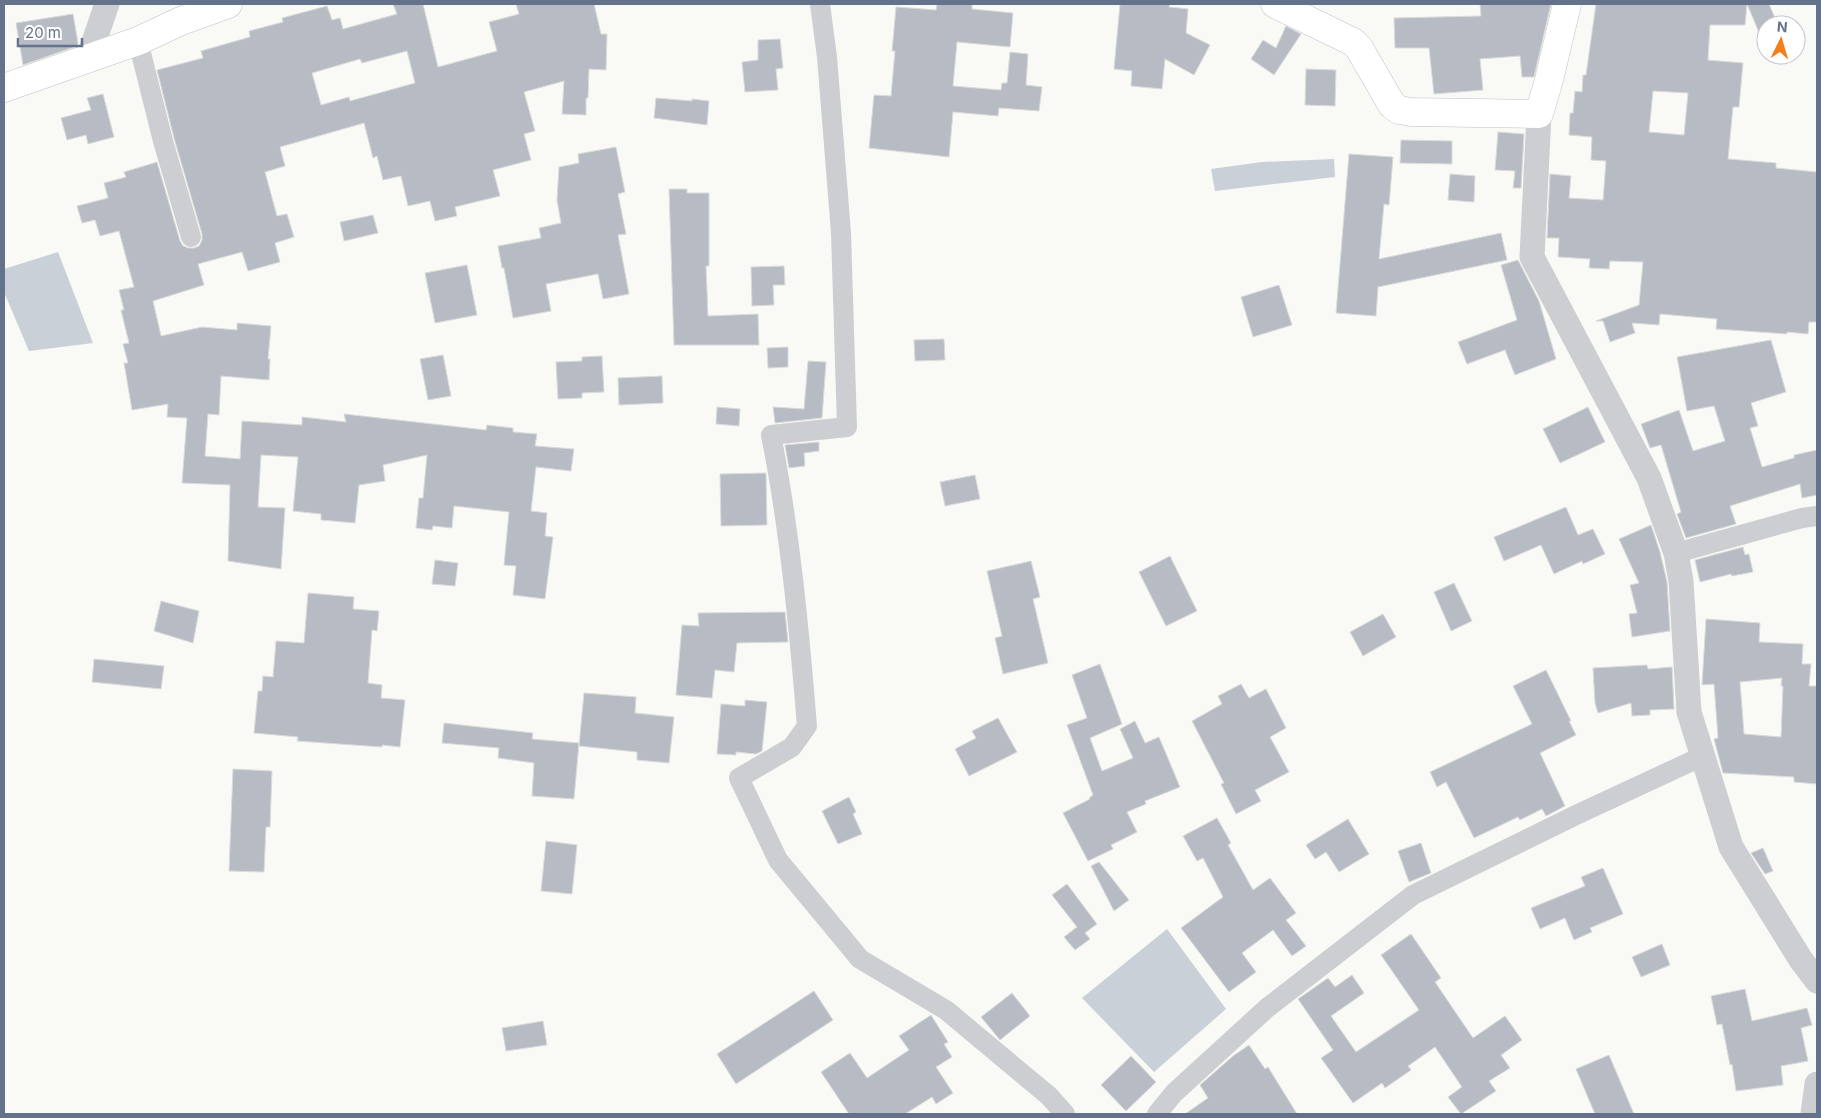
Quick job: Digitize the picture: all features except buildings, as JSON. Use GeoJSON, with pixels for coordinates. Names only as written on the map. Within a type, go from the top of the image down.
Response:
{"type":"FeatureCollection","features":[{"type":"Feature","properties":{"kind":"main road"},"geometry":{"type":"LineString","coordinates":[[4,88],[138,41],[181,21],[228,4]]}},
{"type":"Feature","properties":{"kind":"main road"},"geometry":{"type":"LineString","coordinates":[[1275,4],[1353,42],[1359,48],[1392,105],[1399,110],[1411,112],[1539,114],[1567,4]]}},
{"type":"Feature","properties":{"kind":"street"},"geometry":{"type":"LineString","coordinates":[[88,59],[107,4]]}},
{"type":"Feature","properties":{"kind":"street"},"geometry":{"type":"LineString","coordinates":[[820,4],[841,234],[847,427],[771,435],[782,489],[799,626],[807,726],[792,747],[739,778],[778,860],[860,959],[946,1010],[1049,1096],[1065,1114]]}},
{"type":"Feature","properties":{"kind":"street"},"geometry":{"type":"LineString","coordinates":[[138,41],[163,141],[191,237]]}},
{"type":"Feature","properties":{"kind":"street"},"geometry":{"type":"LineString","coordinates":[[1539,114],[1532,257],[1649,478],[1676,553],[1680,582],[1689,712],[1731,847],[1801,960],[1817,981]]}},
{"type":"Feature","properties":{"kind":"street"},"geometry":{"type":"LineString","coordinates":[[1676,553],[1802,518],[1817,516]]}},
{"type":"Feature","properties":{"kind":"street"},"geometry":{"type":"LineString","coordinates":[[1157,1114],[1174,1093],[1267,1008],[1413,895],[1576,815],[1703,756]]}},
{"type":"Feature","properties":{"kind":"street"},"geometry":{"type":"LineString","coordinates":[[1813,1114],[1817,1084]]}},
{"type":"Feature","properties":{"kind":"shaded area"},"geometry":{"type":"Polygon","coordinates":[[[1334,159],[1335,177],[1215,191],[1211,169],[1262,162],[1334,159]]]}},
{"type":"Feature","properties":{"kind":"shaded area"},"geometry":{"type":"Polygon","coordinates":[[[58,252],[93,343],[29,351],[4,292],[4,269],[58,252]]]}},
{"type":"Feature","properties":{"kind":"shaded area"},"geometry":{"type":"Polygon","coordinates":[[[1167,929],[1226,1009],[1154,1072],[1082,998],[1167,929]]]}}]}
